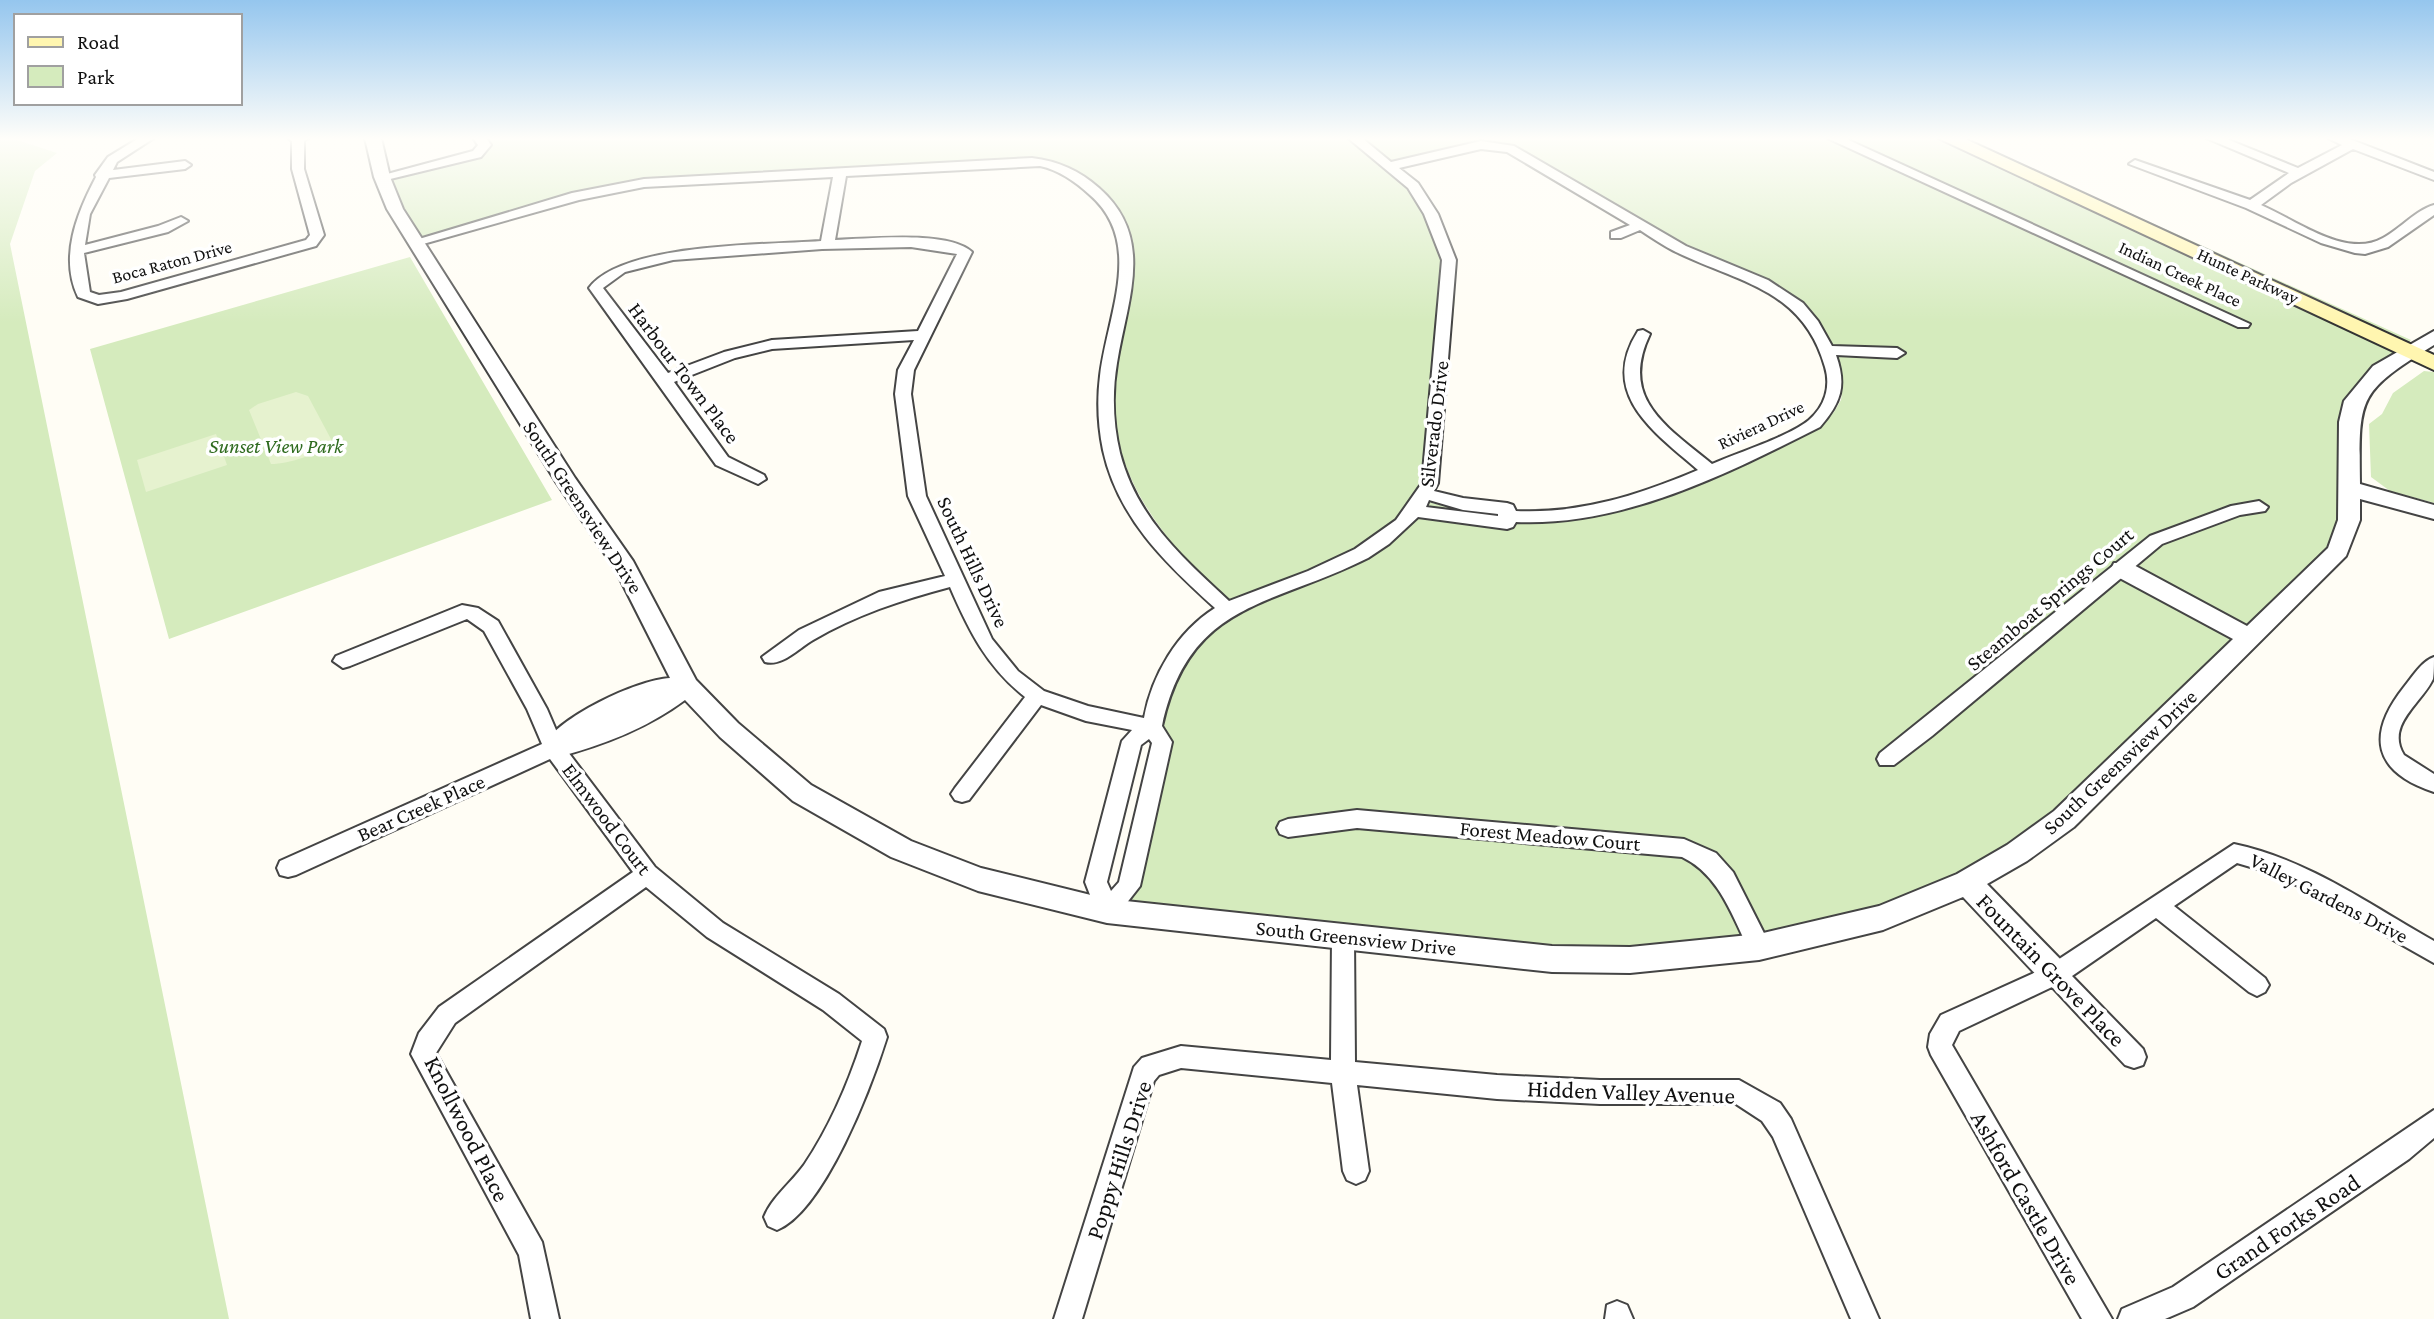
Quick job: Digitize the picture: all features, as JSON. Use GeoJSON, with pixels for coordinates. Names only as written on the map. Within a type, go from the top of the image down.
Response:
{"type":"FeatureCollection","features":[{"type":"Feature","properties":{"kind":"main road","name":"Hunte Parkway"},"geometry":{"type":"LineString","coordinates":[[2089,200],[2428,347]]}},
{"type":"Feature","properties":{"kind":"main road","name":"Hunte Parkway"},"geometry":{"type":"LineString","coordinates":[[2108,200],[2428,347]]}},
{"type":"Feature","properties":{"kind":"street"},"geometry":{"type":"LineString","coordinates":[[90,200],[83,214],[77,251],[163,229],[181,221]]}},
{"type":"Feature","properties":{"kind":"street","name":"Boca Raton Drive"},"geometry":{"type":"LineString","coordinates":[[77,251],[83,294],[98,300],[122,296],[311,243],[317,235],[307,200]]}},
{"type":"Feature","properties":{"kind":"street","name":"South Greensview Drive"},"geometry":{"type":"LineString","coordinates":[[392,200],[566,482],[625,567],[687,686],[775,773],[865,831],[978,879],[1107,911],[1552,959],[1630,960],[1759,947],[1883,918],[1967,882],[2017,853],[2064,820],[2338,551],[2349,520],[2349,422],[2354,401],[2380,370],[2428,347]]}},
{"type":"Feature","properties":{"kind":"street"},"geometry":{"type":"LineString","coordinates":[[416,242],[575,200]]}},
{"type":"Feature","properties":{"kind":"street"},"geometry":{"type":"LineString","coordinates":[[827,247],[835,200]]}},
{"type":"Feature","properties":{"kind":"street"},"geometry":{"type":"LineString","coordinates":[[1104,200],[1114,211],[1125,238],[1128,270],[1105,394],[1112,454],[1129,495],[1160,547],[1227,609]]}},
{"type":"Feature","properties":{"kind":"street","name":"Silverado Drive"},"geometry":{"type":"LineString","coordinates":[[1152,727],[1162,742],[1129,886],[1107,911],[1096,882],[1132,741],[1152,727],[1161,690],[1175,665],[1200,633],[1227,609],[1369,549],[1398,529],[1416,511],[1426,494],[1432,471],[1449,260],[1440,233],[1422,200]]}},
{"type":"Feature","properties":{"kind":"street","name":"Riviera Drive"},"geometry":{"type":"LineString","coordinates":[[1508,516],[1559,517],[1593,512],[1709,470],[1814,424],[1829,407],[1835,393],[1834,371],[1811,321],[1779,292],[1681,250],[1596,200]]}},
{"type":"Feature","properties":{"kind":"street","name":"Indian Creek Place"},"geometry":{"type":"LineString","coordinates":[[1969,200],[2243,324]]}},
{"type":"Feature","properties":{"kind":"street"},"geometry":{"type":"LineString","coordinates":[[2236,200],[2333,243],[2358,250],[2381,244],[2434,209]]}},
{"type":"Feature","properties":{"kind":"street"},"geometry":{"type":"LineString","coordinates":[[2252,205],[2260,200]]}},
{"type":"Feature","properties":{"kind":"street"},"geometry":{"type":"LineString","coordinates":[[1616,234],[1639,226]]}},
{"type":"Feature","properties":{"kind":"street","name":"South Hills Drive"},"geometry":{"type":"LineString","coordinates":[[827,247],[894,243],[953,246],[965,251],[922,335],[904,377],[907,435],[917,496],[984,642],[1011,676],[1037,696],[1086,713],[1152,727]]}},
{"type":"Feature","properties":{"kind":"street","name":"Harbour Town Place"},"geometry":{"type":"LineString","coordinates":[[758,479],[722,461],[666,380],[596,288],[608,273],[644,261],[673,256],[827,247]]}},
{"type":"Feature","properties":{"kind":"street"},"geometry":{"type":"LineString","coordinates":[[1643,334],[1634,346],[1629,366],[1637,398],[1662,429],[1709,470]]}},
{"type":"Feature","properties":{"kind":"street"},"geometry":{"type":"LineString","coordinates":[[666,380],[737,353],[778,344],[815,339],[922,335]]}},
{"type":"Feature","properties":{"kind":"street"},"geometry":{"type":"LineString","coordinates":[[1827,351],[1897,353]]}},
{"type":"Feature","properties":{"kind":"street"},"geometry":{"type":"LineString","coordinates":[[2351,489],[2434,512]]}},
{"type":"Feature","properties":{"kind":"street"},"geometry":{"type":"LineString","coordinates":[[1416,511],[1507,523],[1507,509],[1462,504],[1426,494]]}},
{"type":"Feature","properties":{"kind":"street","name":"Steamboat Springs Court"},"geometry":{"type":"LineString","coordinates":[[1887,759],[2156,540],[2237,510],[2259,507]]}},
{"type":"Feature","properties":{"kind":"street"},"geometry":{"type":"LineString","coordinates":[[2122,569],[2250,638]]}},
{"type":"Feature","properties":{"kind":"street"},"geometry":{"type":"LineString","coordinates":[[772,657],[806,635],[886,597],[954,580]]}},
{"type":"Feature","properties":{"kind":"street","name":"Elmwood Court"},"geometry":{"type":"LineString","coordinates":[[343,661],[452,614],[471,613],[491,626],[537,709],[554,748],[647,874],[715,930],[831,1002],[875,1037],[868,1061],[815,1171],[777,1217]]}},
{"type":"Feature","properties":{"kind":"street"},"geometry":{"type":"LineString","coordinates":[[2434,664],[2389,727],[2386,745],[2395,759],[2434,784]]}},
{"type":"Feature","properties":{"kind":"street","name":"Bear Creek Place"},"geometry":{"type":"LineString","coordinates":[[288,868],[554,748],[576,727],[654,688],[687,686]]}},
{"type":"Feature","properties":{"kind":"street"},"geometry":{"type":"LineString","coordinates":[[962,794],[1037,696]]}},
{"type":"Feature","properties":{"kind":"street","name":"Forest Meadow Court"},"geometry":{"type":"LineString","coordinates":[[1288,828],[1357,819],[1684,848],[1708,859],[1726,879],[1759,947]]}},
{"type":"Feature","properties":{"kind":"street","name":"Valley Gardens Drive"},"geometry":{"type":"LineString","coordinates":[[1955,1076],[1940,1047],[1942,1034],[1950,1023],[2054,974],[2234,853],[2251,855],[2434,953]]}},
{"type":"Feature","properties":{"kind":"street","name":"Knollwood Place"},"geometry":{"type":"LineString","coordinates":[[545,1319],[532,1252],[423,1054],[428,1041],[447,1015],[647,874]]}},
{"type":"Feature","properties":{"kind":"street","name":"Fountain Grove Place"},"geometry":{"type":"LineString","coordinates":[[1967,882],[2134,1057]]}},
{"type":"Feature","properties":{"kind":"street"},"geometry":{"type":"LineString","coordinates":[[2157,905],[2257,985]]}},
{"type":"Feature","properties":{"kind":"street"},"geometry":{"type":"LineString","coordinates":[[1343,937],[1342,1073],[1348,1135],[1356,1171]]}},
{"type":"Feature","properties":{"kind":"street","name":"Poppy Hills Drive"},"geometry":{"type":"LineString","coordinates":[[1068,1319],[1143,1075],[1151,1066],[1181,1057],[1342,1073]]}},
{"type":"Feature","properties":{"kind":"street","name":"Hidden Valley Avenue"},"geometry":{"type":"LineString","coordinates":[[1342,1073],[1600,1092],[1739,1092],[1770,1112],[1782,1128],[1865,1319]]}},
{"type":"Feature","properties":{"kind":"street","name":"Ashford Castle Drive"},"geometry":{"type":"LineString","coordinates":[[1955,1076],[2098,1319]]}},
{"type":"Feature","properties":{"kind":"street","name":"Grand Forks Road"},"geometry":{"type":"LineString","coordinates":[[2132,1319],[2183,1297],[2400,1150],[2434,1122]]}},
{"type":"Feature","properties":{"kind":"green space"},"geometry":{"type":"Polygon","coordinates":[[[0,200],[25,200],[10,244],[229,1319],[0,1319],[0,200]]]}},
{"type":"Feature","properties":{"kind":"green space"},"geometry":{"type":"Polygon","coordinates":[[[398,200],[574,200],[540,208],[421,242],[398,200]]]}},
{"type":"Feature","properties":{"kind":"green space"},"geometry":{"type":"Polygon","coordinates":[[[1104,200],[1419,200],[1454,268],[1455,297],[1438,475],[1428,502],[1477,514],[1535,518],[1644,495],[1809,433],[1834,412],[1841,400],[1843,383],[1834,371],[1832,349],[1810,311],[1681,248],[1598,200],[2100,200],[2411,340],[2398,358],[2365,386],[2340,545],[2084,800],[1934,898],[1646,959],[1115,913],[1173,685],[1222,601],[1153,518],[1136,489],[1124,459],[1116,427],[1114,391],[1131,298],[1135,257],[1129,232],[1104,200]]]}},
{"type":"Feature","properties":{"kind":"green space","name":"Sunset View Park"},"geometry":{"type":"Polygon","coordinates":[[[410,257],[552,500],[169,639],[90,349],[410,257]]]}},
{"type":"Feature","properties":{"kind":"green space"},"geometry":{"type":"Polygon","coordinates":[[[2424,371],[2434,372],[2434,503],[2390,491],[2371,477],[2369,424],[2382,414],[2393,393],[2424,371]]]}},
{"type":"Feature","properties":{"kind":"green space"},"geometry":{"type":"Polygon","coordinates":[[[296,392],[308,396],[332,441],[304,457],[271,464],[249,410],[258,404],[296,392]]]}},
{"type":"Feature","properties":{"kind":"green space"},"geometry":{"type":"Polygon","coordinates":[[[216,434],[227,465],[146,492],[137,460],[216,434]]]}}]}
